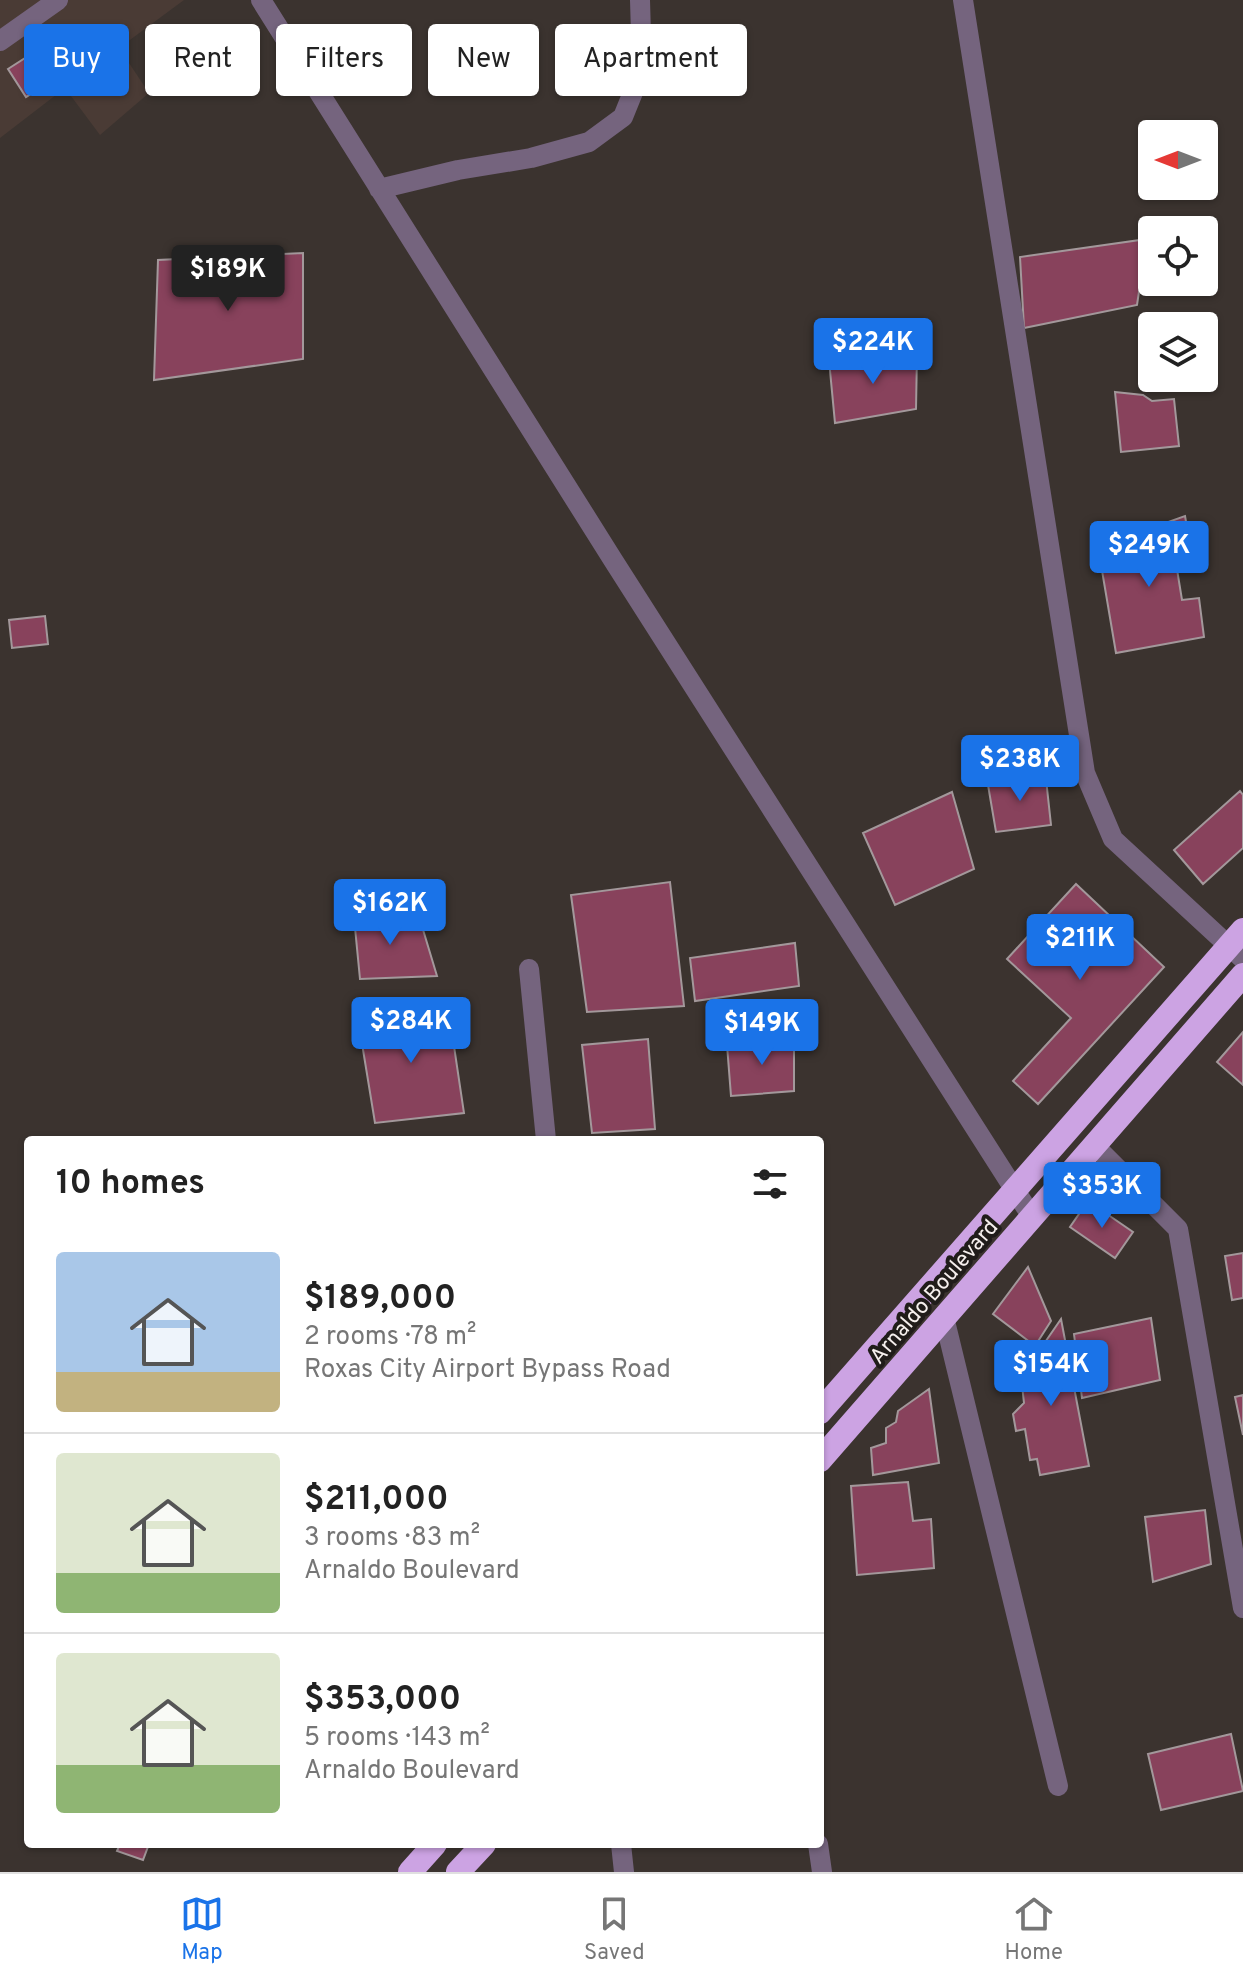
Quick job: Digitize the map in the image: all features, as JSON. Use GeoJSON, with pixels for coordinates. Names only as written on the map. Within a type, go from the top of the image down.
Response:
{"type":"FeatureCollection","features":[{"type":"Feature","properties":{"kind":"highway","name":"Arnaldo Boulevard"},"geometry":{"type":"LineString","coordinates":[[824,1407],[1238,945]]}},
{"type":"Feature","properties":{"kind":"highway","name":"Arnaldo Boulevard"},"geometry":{"type":"LineString","coordinates":[[824,1451],[1243,975]]}},
{"type":"Feature","properties":{"kind":"highway"},"geometry":{"type":"LineString","coordinates":[[410,1872],[431,1848]]}},
{"type":"Feature","properties":{"kind":"highway"},"geometry":{"type":"LineString","coordinates":[[458,1872],[480,1848]]}},
{"type":"Feature","properties":{"kind":"street"},"geometry":{"type":"LineString","coordinates":[[0,41],[58,0]]}},
{"type":"Feature","properties":{"kind":"street"},"geometry":{"type":"LineString","coordinates":[[261,0],[1032,1217]]}},
{"type":"Feature","properties":{"kind":"street"},"geometry":{"type":"LineString","coordinates":[[379,189],[458,170],[531,158],[589,142],[623,117],[642,70],[640,0]]}},
{"type":"Feature","properties":{"kind":"street"},"geometry":{"type":"LineString","coordinates":[[963,0],[1085,773],[1113,839],[1238,945]]}},
{"type":"Feature","properties":{"kind":"street"},"geometry":{"type":"LineString","coordinates":[[529,969],[546,1136]]}},
{"type":"Feature","properties":{"kind":"street"},"geometry":{"type":"LineString","coordinates":[[1094,1145],[1178,1229],[1243,1608]]}},
{"type":"Feature","properties":{"kind":"street"},"geometry":{"type":"LineString","coordinates":[[944,1317],[1058,1786]]}},
{"type":"Feature","properties":{"kind":"street"},"geometry":{"type":"LineString","coordinates":[[621,1848],[624,1872]]}},
{"type":"Feature","properties":{"kind":"street"},"geometry":{"type":"LineString","coordinates":[[819,1848],[822,1872]]}},
{"type":"Feature","properties":{"kind":"shaded area"},"geometry":{"type":"Polygon","coordinates":[[[0,0],[184,0],[152,24],[145,24],[145,29],[129,41],[129,24],[24,24],[24,96],[55,96],[0,138],[0,0]]]}},
{"type":"Feature","properties":{"kind":"shaded area"},"geometry":{"type":"Polygon","coordinates":[[[129,63],[145,87],[146,96],[100,135],[71,96],[129,96],[129,63]]]}},
{"type":"Feature","properties":{"kind":"building"},"geometry":{"type":"Polygon","coordinates":[[[24,59],[24,94],[8,69],[24,59]]]}},
{"type":"Feature","properties":{"kind":"building"},"geometry":{"type":"Polygon","coordinates":[[[1138,240],[1137,305],[1024,328],[1020,257],[1138,240]]]}},
{"type":"Feature","properties":{"kind":"building"},"geometry":{"type":"Polygon","coordinates":[[[303,253],[303,359],[154,380],[158,260],[303,253]]]}},
{"type":"Feature","properties":{"kind":"building"},"geometry":{"type":"Polygon","coordinates":[[[917,353],[916,409],[835,423],[829,360],[917,353]]]}},
{"type":"Feature","properties":{"kind":"building"},"geometry":{"type":"Polygon","coordinates":[[[1115,392],[1143,395],[1152,401],[1174,399],[1179,446],[1121,452],[1115,392]]]}},
{"type":"Feature","properties":{"kind":"building"},"geometry":{"type":"Polygon","coordinates":[[[1185,516],[1190,544],[1174,551],[1182,600],[1199,598],[1204,637],[1116,653],[1098,547],[1185,516]]]}},
{"type":"Feature","properties":{"kind":"building"},"geometry":{"type":"Polygon","coordinates":[[[45,616],[48,644],[12,648],[9,620],[45,616]]]}},
{"type":"Feature","properties":{"kind":"building"},"geometry":{"type":"Polygon","coordinates":[[[1024,769],[1028,779],[1046,779],[1051,825],[996,832],[988,785],[1001,785],[1002,778],[1024,769]]]}},
{"type":"Feature","properties":{"kind":"building"},"geometry":{"type":"Polygon","coordinates":[[[1240,791],[1243,795],[1243,848],[1203,884],[1174,850],[1240,791]]]}},
{"type":"Feature","properties":{"kind":"building"},"geometry":{"type":"Polygon","coordinates":[[[952,792],[974,869],[895,905],[863,833],[952,792]]]}},
{"type":"Feature","properties":{"kind":"building"},"geometry":{"type":"Polygon","coordinates":[[[670,882],[684,1006],[587,1012],[571,895],[670,882]]]}},
{"type":"Feature","properties":{"kind":"building"},"geometry":{"type":"Polygon","coordinates":[[[1076,884],[1164,967],[1038,1104],[1013,1081],[1071,1018],[1007,959],[1076,884]]]}},
{"type":"Feature","properties":{"kind":"building"},"geometry":{"type":"Polygon","coordinates":[[[381,900],[389,934],[421,923],[437,976],[360,979],[353,907],[381,900]]]}},
{"type":"Feature","properties":{"kind":"building"},"geometry":{"type":"Polygon","coordinates":[[[795,943],[799,986],[695,1001],[690,958],[795,943]]]}},
{"type":"Feature","properties":{"kind":"building"},"geometry":{"type":"Polygon","coordinates":[[[448,1006],[464,1113],[375,1123],[358,1019],[448,1006]]]}},
{"type":"Feature","properties":{"kind":"building"},"geometry":{"type":"Polygon","coordinates":[[[1243,1032],[1243,1085],[1217,1062],[1243,1032]]]}},
{"type":"Feature","properties":{"kind":"building"},"geometry":{"type":"Polygon","coordinates":[[[794,1038],[794,1091],[731,1096],[727,1045],[794,1038]]]}},
{"type":"Feature","properties":{"kind":"building"},"geometry":{"type":"Polygon","coordinates":[[[648,1039],[655,1129],[592,1133],[582,1045],[648,1039]]]}},
{"type":"Feature","properties":{"kind":"building"},"geometry":{"type":"Polygon","coordinates":[[[1088,1201],[1133,1232],[1115,1258],[1070,1227],[1088,1201]]]}},
{"type":"Feature","properties":{"kind":"building"},"geometry":{"type":"Polygon","coordinates":[[[1243,1253],[1243,1298],[1232,1300],[1225,1256],[1243,1253]]]}},
{"type":"Feature","properties":{"kind":"building"},"geometry":{"type":"Polygon","coordinates":[[[1028,1267],[1051,1321],[1035,1346],[993,1314],[1028,1267]]]}},
{"type":"Feature","properties":{"kind":"building"},"geometry":{"type":"Polygon","coordinates":[[[1151,1318],[1160,1380],[1082,1398],[1074,1334],[1151,1318]]]}},
{"type":"Feature","properties":{"kind":"building"},"geometry":{"type":"Polygon","coordinates":[[[1061,1319],[1089,1466],[1040,1475],[1037,1459],[1030,1460],[1025,1429],[1016,1431],[1013,1414],[1024,1403],[1018,1349],[1039,1351],[1061,1319]]]}},
{"type":"Feature","properties":{"kind":"building"},"geometry":{"type":"Polygon","coordinates":[[[929,1389],[939,1463],[873,1475],[871,1448],[886,1443],[886,1428],[896,1422],[898,1411],[929,1389]]]}},
{"type":"Feature","properties":{"kind":"building"},"geometry":{"type":"Polygon","coordinates":[[[1243,1395],[1243,1435],[1235,1397],[1243,1395]]]}},
{"type":"Feature","properties":{"kind":"building"},"geometry":{"type":"Polygon","coordinates":[[[908,1482],[913,1521],[931,1519],[934,1568],[857,1575],[851,1486],[908,1482]]]}},
{"type":"Feature","properties":{"kind":"building"},"geometry":{"type":"Polygon","coordinates":[[[1205,1510],[1211,1564],[1153,1582],[1145,1517],[1205,1510]]]}},
{"type":"Feature","properties":{"kind":"building"},"geometry":{"type":"Polygon","coordinates":[[[1231,1734],[1243,1791],[1161,1810],[1148,1754],[1231,1734]]]}},
{"type":"Feature","properties":{"kind":"building"},"geometry":{"type":"Polygon","coordinates":[[[118,1848],[148,1848],[143,1860],[117,1851],[118,1848]]]}}]}
